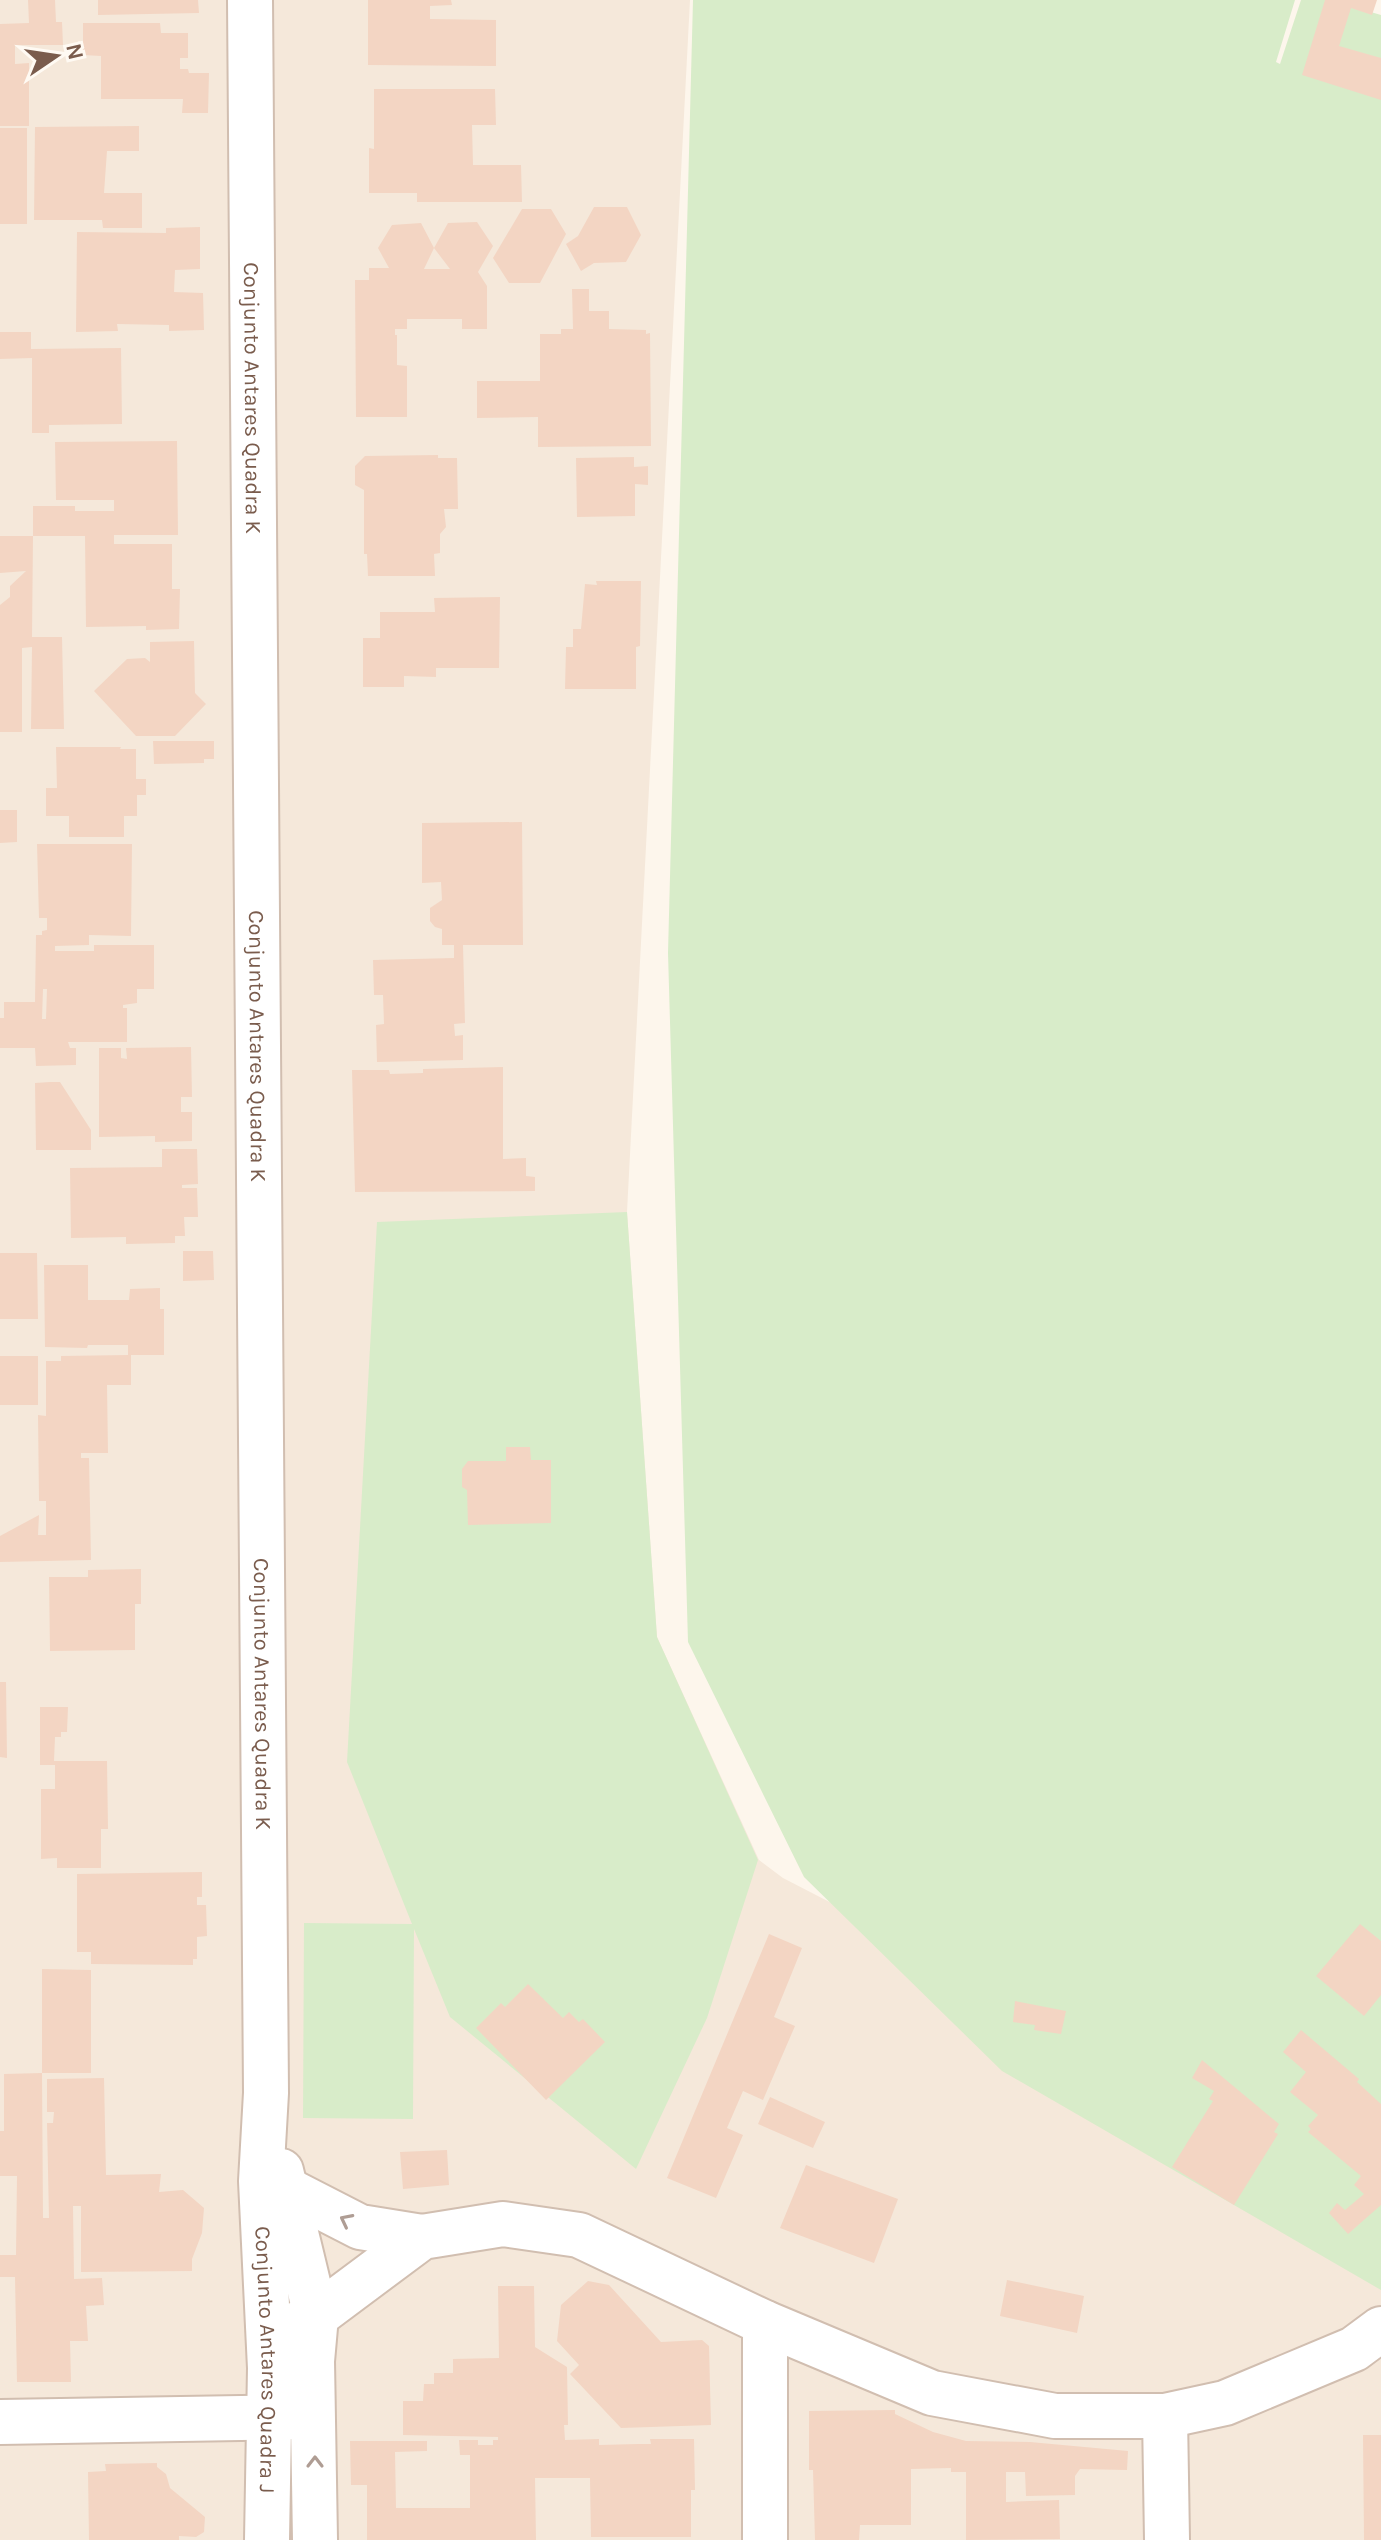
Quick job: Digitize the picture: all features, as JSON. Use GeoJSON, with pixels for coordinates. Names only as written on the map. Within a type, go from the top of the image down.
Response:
{"type":"FeatureCollection","features":[{"type":"Feature","properties":{"kind":"street","name":"Conjunto Antares Quadra K"},"geometry":{"type":"LineString","coordinates":[[250,0],[266,2093],[273,2184]]}},
{"type":"Feature","properties":{"kind":"street"},"geometry":{"type":"LineString","coordinates":[[273,2184],[360,2227],[422,2237],[503,2224],[579,2235],[765,2323],[932,2393],[1055,2416],[1165,2416],[1225,2403],[1354,2349],[1381,2329]]}},
{"type":"Feature","properties":{"kind":"street","name":"Conjunto Antares Quadra J"},"geometry":{"type":"LineString","coordinates":[[273,2184],[316,2316],[312,2361],[315,2540]]}},
{"type":"Feature","properties":{"kind":"street","name":"Conjunto Antares Quadra J"},"geometry":{"type":"LineString","coordinates":[[267,2540],[273,2184]]}},
{"type":"Feature","properties":{"kind":"street"},"geometry":{"type":"LineString","coordinates":[[269,2336],[316,2316],[422,2237]]}},
{"type":"Feature","properties":{"kind":"street"},"geometry":{"type":"LineString","coordinates":[[765,2323],[765,2540]]}},
{"type":"Feature","properties":{"kind":"street"},"geometry":{"type":"LineString","coordinates":[[1165,2416],[1167,2540]]}},
{"type":"Feature","properties":{"kind":"street"},"geometry":{"type":"LineString","coordinates":[[0,2422],[315,2417]]}},
{"type":"Feature","properties":{"kind":"shaded area"},"geometry":{"type":"Polygon","coordinates":[[[0,0],[690,0],[627,1212],[657,1637],[759,1860],[783,1878],[1029,2005],[1381,1809],[1381,2540],[0,2540],[0,0]]]}},
{"type":"Feature","properties":{"kind":"green space"},"geometry":{"type":"Polygon","coordinates":[[[693,0],[1295,0],[1276,62],[1280,64],[1301,0],[1330,0],[1381,15],[1381,2290],[1002,2071],[804,1877],[688,1642],[668,953],[693,0]]]}},
{"type":"Feature","properties":{"kind":"green space"},"geometry":{"type":"Polygon","coordinates":[[[627,1212],[657,1637],[758,1860],[707,2018],[636,2169],[450,2017],[414,1929],[413,2119],[303,2118],[304,1923],[412,1924],[347,1762],[377,1222],[627,1212]]]}},
{"type":"Feature","properties":{"kind":"building"},"geometry":{"type":"Polygon","coordinates":[[[28,0],[55,0],[56,22],[62,22],[63,45],[15,45],[15,64],[29,63],[29,126],[0,126],[0,24],[29,23],[28,0]]]}},
{"type":"Feature","properties":{"kind":"building"},"geometry":{"type":"Polygon","coordinates":[[[98,0],[198,0],[199,13],[98,15],[98,0]]]}},
{"type":"Feature","properties":{"kind":"building"},"geometry":{"type":"Polygon","coordinates":[[[368,0],[451,0],[452,5],[430,6],[430,19],[496,20],[496,66],[368,65],[368,0]]]}},
{"type":"Feature","properties":{"kind":"building"},"geometry":{"type":"Polygon","coordinates":[[[1325,0],[1377,0],[1372,15],[1351,8],[1339,46],[1381,58],[1381,100],[1302,75],[1325,0]]]}},
{"type":"Feature","properties":{"kind":"building"},"geometry":{"type":"Polygon","coordinates":[[[83,23],[160,23],[161,33],[188,33],[188,58],[180,58],[180,69],[188,69],[189,73],[209,73],[208,113],[182,113],[183,99],[101,99],[101,56],[83,55],[83,23]]]}},
{"type":"Feature","properties":{"kind":"building"},"geometry":{"type":"Polygon","coordinates":[[[374,89],[495,89],[496,125],[472,125],[473,165],[521,165],[522,202],[417,202],[417,193],[369,193],[369,148],[374,149],[374,89]]]}},
{"type":"Feature","properties":{"kind":"building"},"geometry":{"type":"Polygon","coordinates":[[[139,126],[139,151],[107,151],[104,193],[142,193],[142,228],[103,228],[102,220],[34,220],[35,127],[139,126]]]}},
{"type":"Feature","properties":{"kind":"building"},"geometry":{"type":"Polygon","coordinates":[[[0,128],[27,128],[27,224],[0,224],[0,128]]]}},
{"type":"Feature","properties":{"kind":"building"},"geometry":{"type":"Polygon","coordinates":[[[594,207],[627,207],[641,235],[626,262],[594,263],[581,271],[566,244],[578,236],[594,207]]]}},
{"type":"Feature","properties":{"kind":"building"},"geometry":{"type":"Polygon","coordinates":[[[522,209],[551,209],[566,234],[540,283],[509,283],[493,258],[522,209]]]}},
{"type":"Feature","properties":{"kind":"building"},"geometry":{"type":"Polygon","coordinates":[[[477,222],[493,246],[478,272],[487,286],[487,329],[462,329],[462,319],[407,319],[407,329],[395,329],[395,335],[397,365],[407,366],[407,417],[356,417],[355,280],[369,280],[369,268],[389,268],[378,248],[392,225],[421,223],[434,248],[448,223],[477,222]],[[434,248],[424,269],[450,269],[434,248]]]}},
{"type":"Feature","properties":{"kind":"building"},"geometry":{"type":"Polygon","coordinates":[[[200,227],[200,269],[175,270],[174,292],[203,293],[204,330],[169,331],[169,325],[117,324],[118,331],[76,332],[77,232],[166,233],[166,228],[200,227]]]}},
{"type":"Feature","properties":{"kind":"building"},"geometry":{"type":"Polygon","coordinates":[[[572,289],[589,289],[589,311],[609,311],[609,329],[646,330],[646,334],[650,333],[651,446],[538,447],[538,417],[477,418],[477,381],[540,381],[540,334],[561,334],[561,329],[573,329],[572,289]]]}},
{"type":"Feature","properties":{"kind":"building"},"geometry":{"type":"Polygon","coordinates":[[[0,332],[31,332],[31,349],[121,348],[122,424],[49,425],[49,433],[32,433],[32,358],[0,359],[0,332]]]}},
{"type":"Feature","properties":{"kind":"building"},"geometry":{"type":"Polygon","coordinates":[[[177,441],[178,535],[114,535],[114,544],[172,544],[172,589],[180,589],[179,629],[86,627],[85,536],[33,536],[33,506],[75,506],[75,511],[114,511],[114,500],[56,500],[55,442],[177,441]]]}},
{"type":"Feature","properties":{"kind":"building"},"geometry":{"type":"Polygon","coordinates":[[[438,455],[438,458],[457,458],[458,509],[444,509],[446,527],[440,534],[440,553],[434,554],[435,576],[368,576],[367,554],[364,554],[364,490],[355,485],[355,466],[365,456],[438,455]]]}},
{"type":"Feature","properties":{"kind":"building"},"geometry":{"type":"Polygon","coordinates":[[[634,457],[634,467],[648,466],[648,485],[635,484],[635,516],[577,517],[576,458],[634,457]]]}},
{"type":"Feature","properties":{"kind":"building"},"geometry":{"type":"Polygon","coordinates":[[[0,536],[33,536],[32,637],[62,637],[64,729],[31,729],[32,647],[22,648],[22,732],[0,732],[0,605],[10,597],[10,586],[26,571],[0,573],[0,536]]]}},
{"type":"Feature","properties":{"kind":"building"},"geometry":{"type":"Polygon","coordinates":[[[596,581],[641,581],[636,689],[565,689],[566,647],[573,647],[573,629],[581,629],[585,584],[597,585],[596,581]]]}},
{"type":"Feature","properties":{"kind":"building"},"geometry":{"type":"Polygon","coordinates":[[[500,597],[499,668],[436,668],[436,677],[404,676],[404,687],[363,687],[363,638],[380,638],[380,612],[435,612],[434,598],[500,597]]]}},
{"type":"Feature","properties":{"kind":"building"},"geometry":{"type":"Polygon","coordinates":[[[194,641],[195,693],[206,704],[175,736],[136,736],[94,691],[127,659],[145,658],[150,662],[150,642],[194,641]]]}},
{"type":"Feature","properties":{"kind":"building"},"geometry":{"type":"Polygon","coordinates":[[[153,741],[214,741],[214,759],[204,759],[204,763],[154,764],[153,741]]]}},
{"type":"Feature","properties":{"kind":"building"},"geometry":{"type":"Polygon","coordinates":[[[56,747],[136,749],[136,779],[146,779],[146,795],[137,795],[137,816],[124,816],[124,837],[69,837],[69,816],[46,816],[46,788],[57,788],[56,747]]]}},
{"type":"Feature","properties":{"kind":"building"},"geometry":{"type":"Polygon","coordinates":[[[0,810],[17,810],[17,842],[0,843],[0,810]]]}},
{"type":"Feature","properties":{"kind":"building"},"geometry":{"type":"Polygon","coordinates":[[[522,822],[523,945],[463,945],[465,1023],[454,1024],[455,1036],[463,1035],[463,1060],[377,1062],[376,1025],[384,1024],[383,995],[374,995],[373,960],[454,958],[454,945],[442,945],[442,929],[430,921],[430,908],[442,900],[441,882],[422,883],[422,823],[522,822]]]}},
{"type":"Feature","properties":{"kind":"building"},"geometry":{"type":"Polygon","coordinates":[[[37,844],[132,844],[131,936],[89,935],[89,945],[55,946],[55,951],[94,951],[94,945],[154,945],[154,989],[137,989],[137,1003],[123,1005],[127,1008],[127,1042],[68,1042],[70,1048],[76,1048],[76,1065],[36,1066],[35,1048],[0,1048],[0,1018],[4,1018],[4,1002],[35,1002],[36,935],[42,935],[42,931],[47,930],[47,918],[39,918],[37,844]],[[43,989],[42,1019],[46,1019],[47,989],[43,989]]]}},
{"type":"Feature","properties":{"kind":"building"},"geometry":{"type":"Polygon","coordinates":[[[191,1047],[192,1097],[181,1097],[181,1112],[192,1112],[192,1141],[155,1142],[155,1136],[99,1137],[99,1048],[121,1048],[121,1058],[127,1059],[126,1048],[191,1047]]]}},
{"type":"Feature","properties":{"kind":"building"},"geometry":{"type":"Polygon","coordinates":[[[503,1067],[503,1159],[526,1158],[526,1176],[535,1177],[535,1191],[355,1192],[352,1070],[389,1070],[390,1074],[423,1073],[423,1069],[503,1067]]]}},
{"type":"Feature","properties":{"kind":"building"},"geometry":{"type":"Polygon","coordinates":[[[60,1082],[91,1130],[91,1150],[36,1150],[35,1083],[60,1082]]]}},
{"type":"Feature","properties":{"kind":"building"},"geometry":{"type":"Polygon","coordinates":[[[162,1149],[197,1149],[198,1184],[182,1185],[182,1188],[197,1188],[198,1217],[184,1217],[185,1236],[175,1236],[175,1243],[126,1244],[126,1237],[71,1238],[70,1168],[162,1167],[162,1149]]]}},
{"type":"Feature","properties":{"kind":"building"},"geometry":{"type":"Polygon","coordinates":[[[183,1251],[213,1251],[214,1280],[183,1281],[183,1251]]]}},
{"type":"Feature","properties":{"kind":"building"},"geometry":{"type":"Polygon","coordinates":[[[0,1253],[37,1253],[38,1319],[0,1319],[0,1253]]]}},
{"type":"Feature","properties":{"kind":"building"},"geometry":{"type":"Polygon","coordinates":[[[44,1265],[88,1265],[88,1300],[129,1300],[130,1289],[160,1288],[160,1309],[164,1309],[164,1355],[131,1355],[131,1385],[107,1385],[108,1453],[81,1453],[81,1458],[89,1458],[91,1560],[0,1562],[0,1536],[39,1515],[38,1535],[46,1535],[46,1501],[39,1501],[38,1415],[46,1416],[46,1361],[61,1361],[61,1356],[128,1355],[128,1345],[45,1347],[44,1265]]]}},
{"type":"Feature","properties":{"kind":"building"},"geometry":{"type":"Polygon","coordinates":[[[0,1356],[38,1356],[38,1405],[0,1405],[0,1356]]]}},
{"type":"Feature","properties":{"kind":"building"},"geometry":{"type":"Polygon","coordinates":[[[506,1447],[530,1447],[531,1460],[551,1460],[551,1523],[468,1525],[467,1490],[462,1487],[462,1469],[468,1461],[506,1461],[506,1447]]]}},
{"type":"Feature","properties":{"kind":"building"},"geometry":{"type":"Polygon","coordinates":[[[141,1569],[141,1604],[135,1604],[135,1650],[50,1651],[49,1577],[88,1577],[88,1570],[141,1569]]]}},
{"type":"Feature","properties":{"kind":"building"},"geometry":{"type":"Polygon","coordinates":[[[0,1682],[6,1682],[7,1758],[0,1757],[0,1682]]]}},
{"type":"Feature","properties":{"kind":"building"},"geometry":{"type":"Polygon","coordinates":[[[40,1707],[68,1707],[67,1732],[55,1737],[54,1761],[107,1761],[108,1829],[101,1829],[101,1868],[57,1868],[57,1858],[41,1859],[41,1789],[55,1789],[55,1765],[40,1765],[40,1707]]]}},
{"type":"Feature","properties":{"kind":"building"},"geometry":{"type":"Polygon","coordinates":[[[202,1872],[202,1897],[197,1897],[197,1905],[206,1905],[207,1936],[197,1937],[197,1959],[193,1959],[193,1965],[91,1964],[91,1952],[77,1952],[77,1874],[202,1872]]]}},
{"type":"Feature","properties":{"kind":"building"},"geometry":{"type":"Polygon","coordinates":[[[1360,1924],[1381,1941],[1381,1995],[1364,2016],[1316,1976],[1360,1924]]]}},
{"type":"Feature","properties":{"kind":"building"},"geometry":{"type":"Polygon","coordinates":[[[769,1934],[802,1948],[774,2017],[795,2026],[763,2100],[743,2091],[727,2128],[743,2135],[716,2198],[667,2178],[769,1934]]]}},
{"type":"Feature","properties":{"kind":"building"},"geometry":{"type":"Polygon","coordinates":[[[42,1969],[91,1970],[91,2073],[42,2073],[42,1969]]]}},
{"type":"Feature","properties":{"kind":"building"},"geometry":{"type":"Polygon","coordinates":[[[528,1984],[563,2018],[569,2012],[579,2022],[583,2019],[605,2042],[546,2100],[476,2028],[501,2003],[505,2007],[528,1984]]]}},
{"type":"Feature","properties":{"kind":"building"},"geometry":{"type":"Polygon","coordinates":[[[1015,2001],[1066,2011],[1061,2034],[1034,2030],[1035,2025],[1013,2022],[1015,2001]]]}},
{"type":"Feature","properties":{"kind":"building"},"geometry":{"type":"Polygon","coordinates":[[[1301,2030],[1359,2079],[1357,2082],[1381,2104],[1381,2205],[1348,2234],[1329,2213],[1337,2203],[1345,2210],[1364,2194],[1354,2185],[1361,2176],[1308,2132],[1311,2129],[1308,2126],[1318,2115],[1290,2092],[1306,2072],[1283,2052],[1301,2030]]]}},
{"type":"Feature","properties":{"kind":"building"},"geometry":{"type":"Polygon","coordinates":[[[1202,2060],[1279,2124],[1274,2132],[1278,2134],[1234,2205],[1172,2167],[1213,2101],[1209,2099],[1214,2091],[1192,2078],[1202,2060]]]}},
{"type":"Feature","properties":{"kind":"building"},"geometry":{"type":"Polygon","coordinates":[[[42,2073],[43,2218],[49,2218],[47,2123],[53,2123],[54,2112],[47,2112],[47,2079],[104,2078],[106,2175],[161,2174],[159,2192],[183,2190],[204,2208],[202,2233],[192,2259],[192,2271],[81,2272],[81,2206],[73,2206],[74,2279],[102,2278],[104,2305],[86,2306],[88,2341],[70,2341],[71,2382],[17,2382],[15,2277],[0,2277],[0,2255],[16,2255],[17,2176],[0,2176],[4,2074],[42,2073]]]}},
{"type":"Feature","properties":{"kind":"building"},"geometry":{"type":"Polygon","coordinates":[[[770,2097],[825,2122],[813,2148],[758,2124],[770,2097]]]}},
{"type":"Feature","properties":{"kind":"building"},"geometry":{"type":"Polygon","coordinates":[[[447,2150],[449,2185],[403,2189],[400,2152],[447,2150]]]}},
{"type":"Feature","properties":{"kind":"building"},"geometry":{"type":"Polygon","coordinates":[[[806,2165],[898,2199],[874,2263],[780,2228],[806,2165]]]}},
{"type":"Feature","properties":{"kind":"building"},"geometry":{"type":"Polygon","coordinates":[[[1007,2280],[1084,2296],[1077,2333],[1000,2316],[1007,2280]]]}},
{"type":"Feature","properties":{"kind":"building"},"geometry":{"type":"Polygon","coordinates":[[[588,2281],[609,2285],[661,2342],[702,2340],[709,2346],[711,2425],[621,2428],[570,2374],[579,2365],[557,2341],[561,2305],[588,2281]]]}},
{"type":"Feature","properties":{"kind":"building"},"geometry":{"type":"Polygon","coordinates":[[[498,2286],[534,2286],[535,2347],[567,2367],[568,2425],[564,2425],[565,2440],[599,2439],[599,2445],[651,2444],[650,2439],[694,2439],[695,2490],[691,2490],[691,2537],[591,2537],[590,2478],[535,2478],[536,2540],[367,2540],[367,2485],[351,2485],[350,2441],[427,2441],[427,2451],[395,2452],[396,2508],[470,2508],[470,2455],[460,2455],[459,2440],[478,2440],[478,2445],[493,2445],[493,2440],[498,2440],[498,2437],[403,2435],[403,2401],[423,2401],[424,2384],[434,2384],[434,2373],[453,2373],[453,2359],[499,2358],[498,2286]]]}},
{"type":"Feature","properties":{"kind":"building"},"geometry":{"type":"Polygon","coordinates":[[[895,2410],[895,2414],[933,2432],[966,2441],[1030,2442],[1128,2451],[1127,2470],[1080,2469],[1075,2476],[1075,2495],[1026,2496],[1025,2472],[1006,2472],[1006,2502],[1059,2500],[1060,2539],[966,2540],[966,2472],[951,2472],[951,2468],[911,2469],[911,2525],[860,2525],[859,2540],[815,2540],[813,2470],[809,2470],[809,2411],[895,2410]]]}},
{"type":"Feature","properties":{"kind":"building"},"geometry":{"type":"Polygon","coordinates":[[[1363,2435],[1381,2435],[1381,2540],[1364,2540],[1363,2435]]]}},
{"type":"Feature","properties":{"kind":"building"},"geometry":{"type":"Polygon","coordinates":[[[157,2463],[157,2467],[166,2474],[170,2488],[205,2517],[204,2532],[196,2537],[179,2536],[179,2540],[89,2540],[88,2472],[106,2471],[105,2464],[157,2463]]]}}]}
